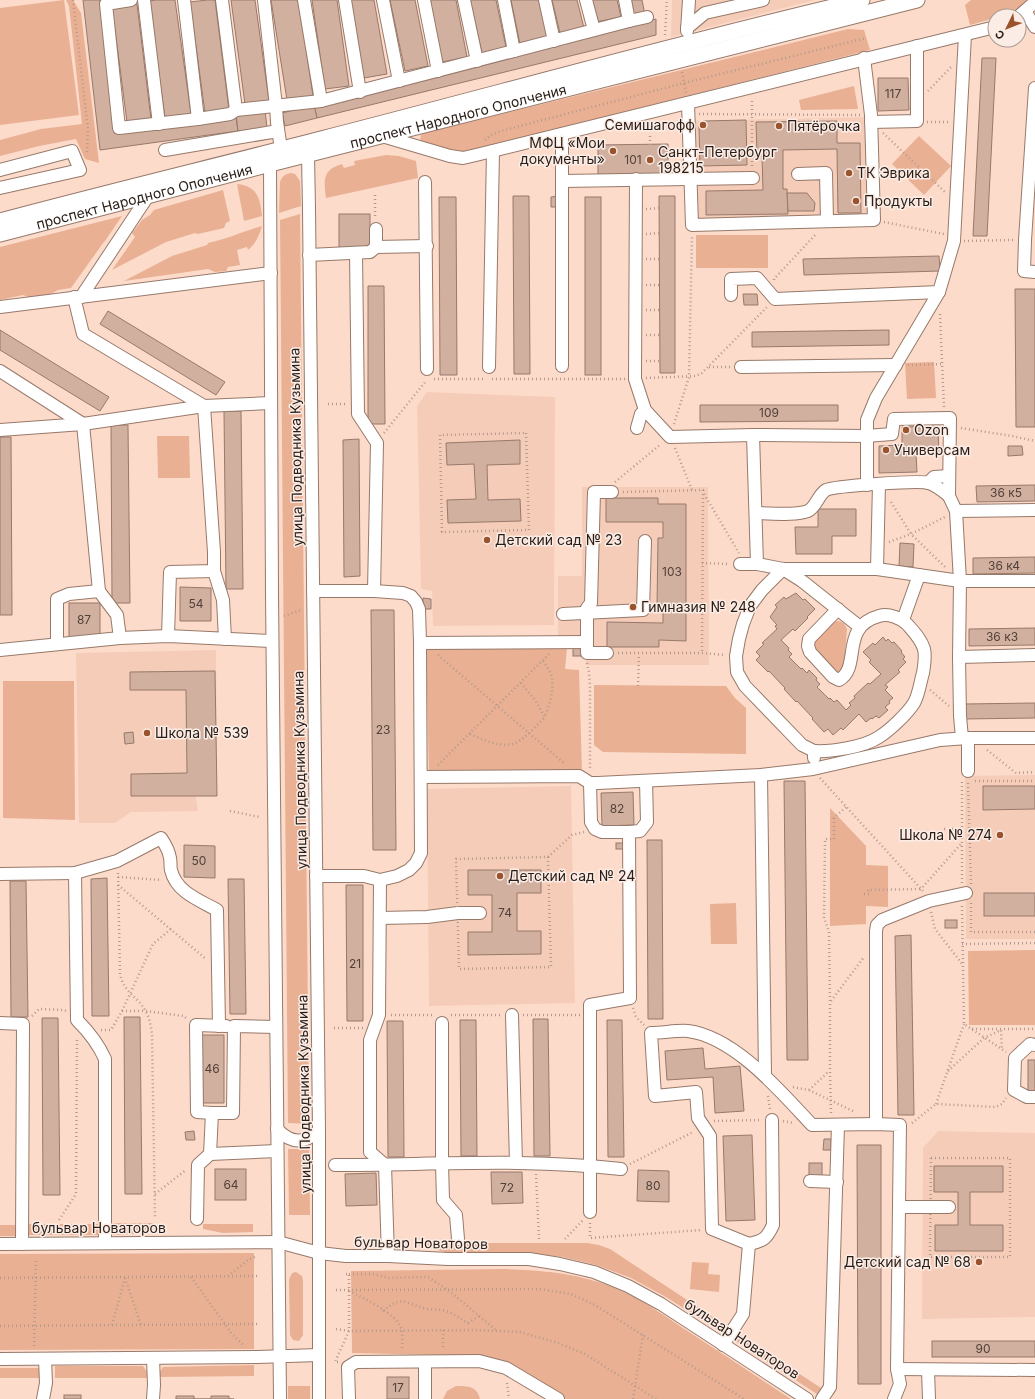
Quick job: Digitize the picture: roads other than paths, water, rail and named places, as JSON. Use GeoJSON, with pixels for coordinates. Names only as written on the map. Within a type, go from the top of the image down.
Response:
{"type":"FeatureCollection","features":[{"type":"Feature","properties":{"kind":"main road","name":"проспект Народного Ополчения"},"geometry":{"type":"LineString","coordinates":[[304,149],[686,44],[862,0]]}},
{"type":"Feature","properties":{"kind":"main road","name":"проспект Народного Ополчения"},"geometry":{"type":"LineString","coordinates":[[0,221],[275,154],[382,136],[917,0]]}},
{"type":"Feature","properties":{"kind":"main road","name":"проспект Народного Ополчения"},"geometry":{"type":"LineString","coordinates":[[0,234],[148,196],[275,154]]}},
{"type":"Feature","properties":{"kind":"street"},"geometry":{"type":"LineString","coordinates":[[131,0],[106,4],[119,128],[198,119],[230,114],[236,110],[321,101],[647,17]]}},
{"type":"Feature","properties":{"kind":"street"},"geometry":{"type":"LineString","coordinates":[[144,0],[159,124]]}},
{"type":"Feature","properties":{"kind":"street"},"geometry":{"type":"LineString","coordinates":[[184,0],[198,119]]}},
{"type":"Feature","properties":{"kind":"street"},"geometry":{"type":"LineString","coordinates":[[222,0],[236,110]]}},
{"type":"Feature","properties":{"kind":"street","name":"улица Подводника Кузьмина"},"geometry":{"type":"LineString","coordinates":[[264,0],[278,131],[275,154],[271,273],[270,403],[280,1399]]}},
{"type":"Feature","properties":{"kind":"street"},"geometry":{"type":"LineString","coordinates":[[304,0],[321,101]]}},
{"type":"Feature","properties":{"kind":"street"},"geometry":{"type":"LineString","coordinates":[[345,0],[360,92]]}},
{"type":"Feature","properties":{"kind":"street"},"geometry":{"type":"LineString","coordinates":[[383,0],[399,81]]}},
{"type":"Feature","properties":{"kind":"street"},"geometry":{"type":"LineString","coordinates":[[424,0],[438,71]]}},
{"type":"Feature","properties":{"kind":"street"},"geometry":{"type":"LineString","coordinates":[[464,0],[477,61]]}},
{"type":"Feature","properties":{"kind":"street"},"geometry":{"type":"LineString","coordinates":[[504,0],[514,51]]}},
{"type":"Feature","properties":{"kind":"street"},"geometry":{"type":"LineString","coordinates":[[545,0],[554,41]]}},
{"type":"Feature","properties":{"kind":"street"},"geometry":{"type":"LineString","coordinates":[[586,0],[594,30]]}},
{"type":"Feature","properties":{"kind":"street"},"geometry":{"type":"LineString","coordinates":[[625,0],[629,21]]}},
{"type":"Feature","properties":{"kind":"street"},"geometry":{"type":"LineString","coordinates":[[686,44],[689,0]]}},
{"type":"Feature","properties":{"kind":"street"},"geometry":{"type":"LineString","coordinates":[[687,28],[705,13],[763,0]]}},
{"type":"Feature","properties":{"kind":"street"},"geometry":{"type":"LineString","coordinates":[[1027,9],[1035,2]]}},
{"type":"Feature","properties":{"kind":"street"},"geometry":{"type":"LineString","coordinates":[[1027,19],[1035,27]]}},
{"type":"Feature","properties":{"kind":"street"},"geometry":{"type":"LineString","coordinates":[[382,136],[450,156],[463,158],[562,134],[688,108],[864,58],[987,29]]}},
{"type":"Feature","properties":{"kind":"street"},"geometry":{"type":"LineString","coordinates":[[877,569],[878,546],[873,484],[866,436],[867,420],[876,398],[940,292],[949,237],[960,124],[965,35]]}},
{"type":"Feature","properties":{"kind":"street"},"geometry":{"type":"LineString","coordinates":[[876,126],[917,121],[917,46]]}},
{"type":"Feature","properties":{"kind":"street"},"geometry":{"type":"LineString","coordinates":[[688,108],[692,225],[874,220],[876,126],[864,58]]}},
{"type":"Feature","properties":{"kind":"street"},"geometry":{"type":"LineString","coordinates":[[1035,88],[1024,271],[1035,272]]}},
{"type":"Feature","properties":{"kind":"street"},"geometry":{"type":"LineString","coordinates":[[165,150],[278,131]]}},
{"type":"Feature","properties":{"kind":"street"},"geometry":{"type":"LineString","coordinates":[[562,134],[562,366]]}},
{"type":"Feature","properties":{"kind":"street","name":"улица Подводника Кузьмина"},"geometry":{"type":"LineString","coordinates":[[304,149],[309,255],[319,1131],[319,1399]]}},
{"type":"Feature","properties":{"kind":"street"},"geometry":{"type":"LineString","coordinates":[[0,170],[72,151],[80,170],[0,188]]}},
{"type":"Feature","properties":{"kind":"street"},"geometry":{"type":"LineString","coordinates":[[489,367],[493,151]]}},
{"type":"Feature","properties":{"kind":"street"},"geometry":{"type":"LineString","coordinates":[[798,174],[826,173],[827,221]]}},
{"type":"Feature","properties":{"kind":"street"},"geometry":{"type":"LineString","coordinates":[[562,181],[753,178]]}},
{"type":"Feature","properties":{"kind":"street"},"geometry":{"type":"LineString","coordinates":[[636,179],[635,379],[645,410],[670,437],[753,435],[866,436],[892,434],[894,419],[950,418],[949,496]]}},
{"type":"Feature","properties":{"kind":"street"},"geometry":{"type":"LineString","coordinates":[[425,182],[427,374]]}},
{"type":"Feature","properties":{"kind":"street"},"geometry":{"type":"LineString","coordinates":[[148,196],[77,297],[83,334],[204,406]]}},
{"type":"Feature","properties":{"kind":"street"},"geometry":{"type":"LineString","coordinates":[[376,229],[376,248]]}},
{"type":"Feature","properties":{"kind":"street"},"geometry":{"type":"LineString","coordinates":[[309,255],[370,252],[376,248],[426,246]]}},
{"type":"Feature","properties":{"kind":"street"},"geometry":{"type":"LineString","coordinates":[[356,253],[358,414],[377,443],[374,590]]}},
{"type":"Feature","properties":{"kind":"street"},"geometry":{"type":"LineString","coordinates":[[0,306],[271,273]]}},
{"type":"Feature","properties":{"kind":"street"},"geometry":{"type":"LineString","coordinates":[[731,295],[731,279],[757,278],[775,299],[940,292]]}},
{"type":"Feature","properties":{"kind":"street"},"geometry":{"type":"LineString","coordinates":[[741,367],[896,365]]}},
{"type":"Feature","properties":{"kind":"street"},"geometry":{"type":"LineString","coordinates":[[0,371],[83,424]]}},
{"type":"Feature","properties":{"kind":"street"},"geometry":{"type":"LineString","coordinates":[[0,430],[83,424],[204,406],[270,403]]}},
{"type":"Feature","properties":{"kind":"street"},"geometry":{"type":"LineString","coordinates":[[204,406],[214,571],[223,600],[225,639]]}},
{"type":"Feature","properties":{"kind":"street"},"geometry":{"type":"LineString","coordinates":[[637,428],[641,414],[645,410]]}},
{"type":"Feature","properties":{"kind":"street"},"geometry":{"type":"LineString","coordinates":[[83,424],[99,591],[117,615],[120,638]]}},
{"type":"Feature","properties":{"kind":"street"},"geometry":{"type":"LineString","coordinates":[[753,435],[757,564]]}},
{"type":"Feature","properties":{"kind":"street"},"geometry":{"type":"LineString","coordinates":[[928,483],[934,477],[949,476]]}},
{"type":"Feature","properties":{"kind":"street"},"geometry":{"type":"LineString","coordinates":[[756,513],[804,512],[809,510],[825,491],[834,488],[873,484],[928,483],[940,488],[949,496],[956,511],[960,581],[960,716],[965,738],[965,775]]}},
{"type":"Feature","properties":{"kind":"street"},"geometry":{"type":"LineString","coordinates":[[607,492],[594,492],[591,603],[587,608],[587,653],[607,653]]}},
{"type":"Feature","properties":{"kind":"street"},"geometry":{"type":"LineString","coordinates":[[956,511],[1035,510]]}},
{"type":"Feature","properties":{"kind":"street"},"geometry":{"type":"LineString","coordinates":[[564,614],[643,610],[645,541]]}},
{"type":"Feature","properties":{"kind":"street"},"geometry":{"type":"LineString","coordinates":[[741,564],[757,564],[783,570],[877,569],[960,581],[1035,581]]}},
{"type":"Feature","properties":{"kind":"street"},"geometry":{"type":"LineString","coordinates":[[783,570],[802,580],[860,627]]}},
{"type":"Feature","properties":{"kind":"street"},"geometry":{"type":"LineString","coordinates":[[783,570],[762,590],[750,606],[742,624],[736,656],[737,672],[745,686],[802,745],[814,751],[830,752],[868,742],[888,731],[913,704],[917,696],[924,664],[924,651],[920,639],[903,620],[890,615],[880,615],[869,620],[860,627],[853,643],[849,671],[845,677],[839,680],[833,677],[810,652],[808,639],[838,609]]}},
{"type":"Feature","properties":{"kind":"street"},"geometry":{"type":"LineString","coordinates":[[168,636],[170,572],[214,571]]}},
{"type":"Feature","properties":{"kind":"street"},"geometry":{"type":"LineString","coordinates":[[903,620],[919,575]]}},
{"type":"Feature","properties":{"kind":"street"},"geometry":{"type":"LineString","coordinates":[[313,591],[374,590],[403,593],[411,596],[416,602],[418,609],[422,643],[423,777],[421,853],[416,863],[409,870],[397,876],[380,880],[364,876],[316,876]]}},
{"type":"Feature","properties":{"kind":"street"},"geometry":{"type":"LineString","coordinates":[[57,644],[56,599],[69,594],[99,591]]}},
{"type":"Feature","properties":{"kind":"street"},"geometry":{"type":"LineString","coordinates":[[0,650],[120,638],[168,636],[272,641]]}},
{"type":"Feature","properties":{"kind":"street"},"geometry":{"type":"LineString","coordinates":[[422,643],[587,642]]}},
{"type":"Feature","properties":{"kind":"street"},"geometry":{"type":"LineString","coordinates":[[959,657],[1035,656]]}},
{"type":"Feature","properties":{"kind":"street"},"geometry":{"type":"LineString","coordinates":[[423,777],[586,777],[646,781],[817,773],[940,740],[965,738],[1035,738]]}},
{"type":"Feature","properties":{"kind":"street"},"geometry":{"type":"LineString","coordinates":[[814,751],[817,773]]}},
{"type":"Feature","properties":{"kind":"street"},"geometry":{"type":"LineString","coordinates":[[761,775],[765,1076]]}},
{"type":"Feature","properties":{"kind":"street"},"geometry":{"type":"LineString","coordinates":[[586,777],[591,822],[594,829],[602,832],[640,831],[646,822],[646,781]]}},
{"type":"Feature","properties":{"kind":"street"},"geometry":{"type":"LineString","coordinates":[[589,1217],[590,1005],[630,998],[629,832]]}},
{"type":"Feature","properties":{"kind":"street"},"geometry":{"type":"LineString","coordinates":[[0,874],[75,873],[117,861],[161,838],[167,847],[170,857],[171,870],[175,880],[182,890],[217,910],[219,1026]]}},
{"type":"Feature","properties":{"kind":"street"},"geometry":{"type":"LineString","coordinates":[[75,873],[77,1020],[88,1031],[105,1058],[105,1243]]}},
{"type":"Feature","properties":{"kind":"street"},"geometry":{"type":"LineString","coordinates":[[380,880],[379,1015],[370,1040],[370,1152],[385,1165],[388,1256]]}},
{"type":"Feature","properties":{"kind":"street"},"geometry":{"type":"LineString","coordinates":[[876,1124],[877,925],[882,920],[929,901],[967,893]]}},
{"type":"Feature","properties":{"kind":"street"},"geometry":{"type":"LineString","coordinates":[[380,918],[427,917],[458,913],[480,913]]}},
{"type":"Feature","properties":{"kind":"street"},"geometry":{"type":"LineString","coordinates":[[512,1015],[516,1163]]}},
{"type":"Feature","properties":{"kind":"street"},"geometry":{"type":"LineString","coordinates":[[442,1018],[443,1200],[456,1215],[458,1239]]}},
{"type":"Feature","properties":{"kind":"street"},"geometry":{"type":"LineString","coordinates":[[0,1023],[23,1024],[22,1244]]}},
{"type":"Feature","properties":{"kind":"street"},"geometry":{"type":"LineString","coordinates":[[234,1026],[234,1112],[196,1112],[196,1025],[276,1026]]}},
{"type":"Feature","properties":{"kind":"street"},"geometry":{"type":"LineString","coordinates":[[772,1120],[773,1225],[768,1236],[759,1242],[749,1244],[712,1229],[710,1136],[698,1118],[696,1092],[655,1096],[651,1033],[688,1031],[707,1036],[729,1047],[765,1076],[812,1125],[835,1120],[900,1126],[897,1369],[900,1384],[894,1399]]}},
{"type":"Feature","properties":{"kind":"street"},"geometry":{"type":"LineString","coordinates":[[1035,1044],[1030,1044],[1014,1058],[1014,1090],[1027,1097],[1035,1097]]}},
{"type":"Feature","properties":{"kind":"street"},"geometry":{"type":"LineString","coordinates":[[210,1154],[212,1113]]}},
{"type":"Feature","properties":{"kind":"street"},"geometry":{"type":"LineString","coordinates":[[822,1399],[830,1387],[837,1182],[835,1120]]}},
{"type":"Feature","properties":{"kind":"street"},"geometry":{"type":"LineString","coordinates":[[277,1129],[284,1136],[293,1140],[303,1140],[312,1137],[319,1131]]}},
{"type":"Feature","properties":{"kind":"street"},"geometry":{"type":"LineString","coordinates":[[197,1219],[198,1165],[210,1154],[277,1151]]}},
{"type":"Feature","properties":{"kind":"street"},"geometry":{"type":"LineString","coordinates":[[335,1165],[535,1163],[590,1165],[621,1169]]}},
{"type":"Feature","properties":{"kind":"street"},"geometry":{"type":"LineString","coordinates":[[810,1181],[837,1182]]}},
{"type":"Feature","properties":{"kind":"street"},"geometry":{"type":"LineString","coordinates":[[899,1207],[949,1207]]}},
{"type":"Feature","properties":{"kind":"street","name":"бульвар Новаторов"},"geometry":{"type":"LineString","coordinates":[[0,1244],[278,1242],[319,1252],[346,1256],[529,1260],[560,1264],[594,1272],[628,1286],[661,1304],[807,1399]]}},
{"type":"Feature","properties":{"kind":"street"},"geometry":{"type":"LineString","coordinates":[[723,1345],[743,1314],[749,1244]]}},
{"type":"Feature","properties":{"kind":"street"},"geometry":{"type":"LineString","coordinates":[[0,1359],[319,1355]]}},
{"type":"Feature","properties":{"kind":"street"},"geometry":{"type":"LineString","coordinates":[[152,1358],[154,1385],[153,1399]]}},
{"type":"Feature","properties":{"kind":"street"},"geometry":{"type":"LineString","coordinates":[[42,1399],[46,1383],[45,1359]]}},
{"type":"Feature","properties":{"kind":"street"},"geometry":{"type":"LineString","coordinates":[[349,1399],[348,1368],[356,1362],[479,1361],[506,1368],[558,1399]]}},
{"type":"Feature","properties":{"kind":"street"},"geometry":{"type":"LineString","coordinates":[[425,1362],[425,1399]]}},
{"type":"Feature","properties":{"kind":"street"},"geometry":{"type":"LineString","coordinates":[[897,1369],[1035,1370]]}},
{"type":"Feature","properties":{"kind":"street"},"geometry":{"type":"LineString","coordinates":[[928,1370],[928,1399]]}},
{"type":"Feature","properties":{"kind":"place","name":"Семишагофф"},"geometry":{"type":"Point","coordinates":[703,125]}},
{"type":"Feature","properties":{"kind":"place","name":"Пятёрочка"},"geometry":{"type":"Point","coordinates":[779,126]}},
{"type":"Feature","properties":{"kind":"place","name":"МФЦ «Мои документы»"},"geometry":{"type":"Point","coordinates":[613,151]}},
{"type":"Feature","properties":{"kind":"place","name":"Санкт-Петербург 198215"},"geometry":{"type":"Point","coordinates":[650,160]}},
{"type":"Feature","properties":{"kind":"place","name":"ТК Эврика"},"geometry":{"type":"Point","coordinates":[849,173]}},
{"type":"Feature","properties":{"kind":"place","name":"Продукты"},"geometry":{"type":"Point","coordinates":[856,201]}},
{"type":"Feature","properties":{"kind":"place","name":"Ozon"},"geometry":{"type":"Point","coordinates":[906,430]}},
{"type":"Feature","properties":{"kind":"place","name":"Универсам"},"geometry":{"type":"Point","coordinates":[886,450]}},
{"type":"Feature","properties":{"kind":"place","name":"Детский сад № 23"},"geometry":{"type":"Point","coordinates":[487,540]}},
{"type":"Feature","properties":{"kind":"place","name":"Гимназия № 248"},"geometry":{"type":"Point","coordinates":[633,607]}},
{"type":"Feature","properties":{"kind":"place","name":"Школа № 539"},"geometry":{"type":"Point","coordinates":[147,733]}},
{"type":"Feature","properties":{"kind":"place","name":"Школа № 274"},"geometry":{"type":"Point","coordinates":[1000,835]}},
{"type":"Feature","properties":{"kind":"place","name":"Детский сад № 24"},"geometry":{"type":"Point","coordinates":[500,876]}},
{"type":"Feature","properties":{"kind":"place","name":"Детский сад № 68"},"geometry":{"type":"Point","coordinates":[979,1262]}}]}
